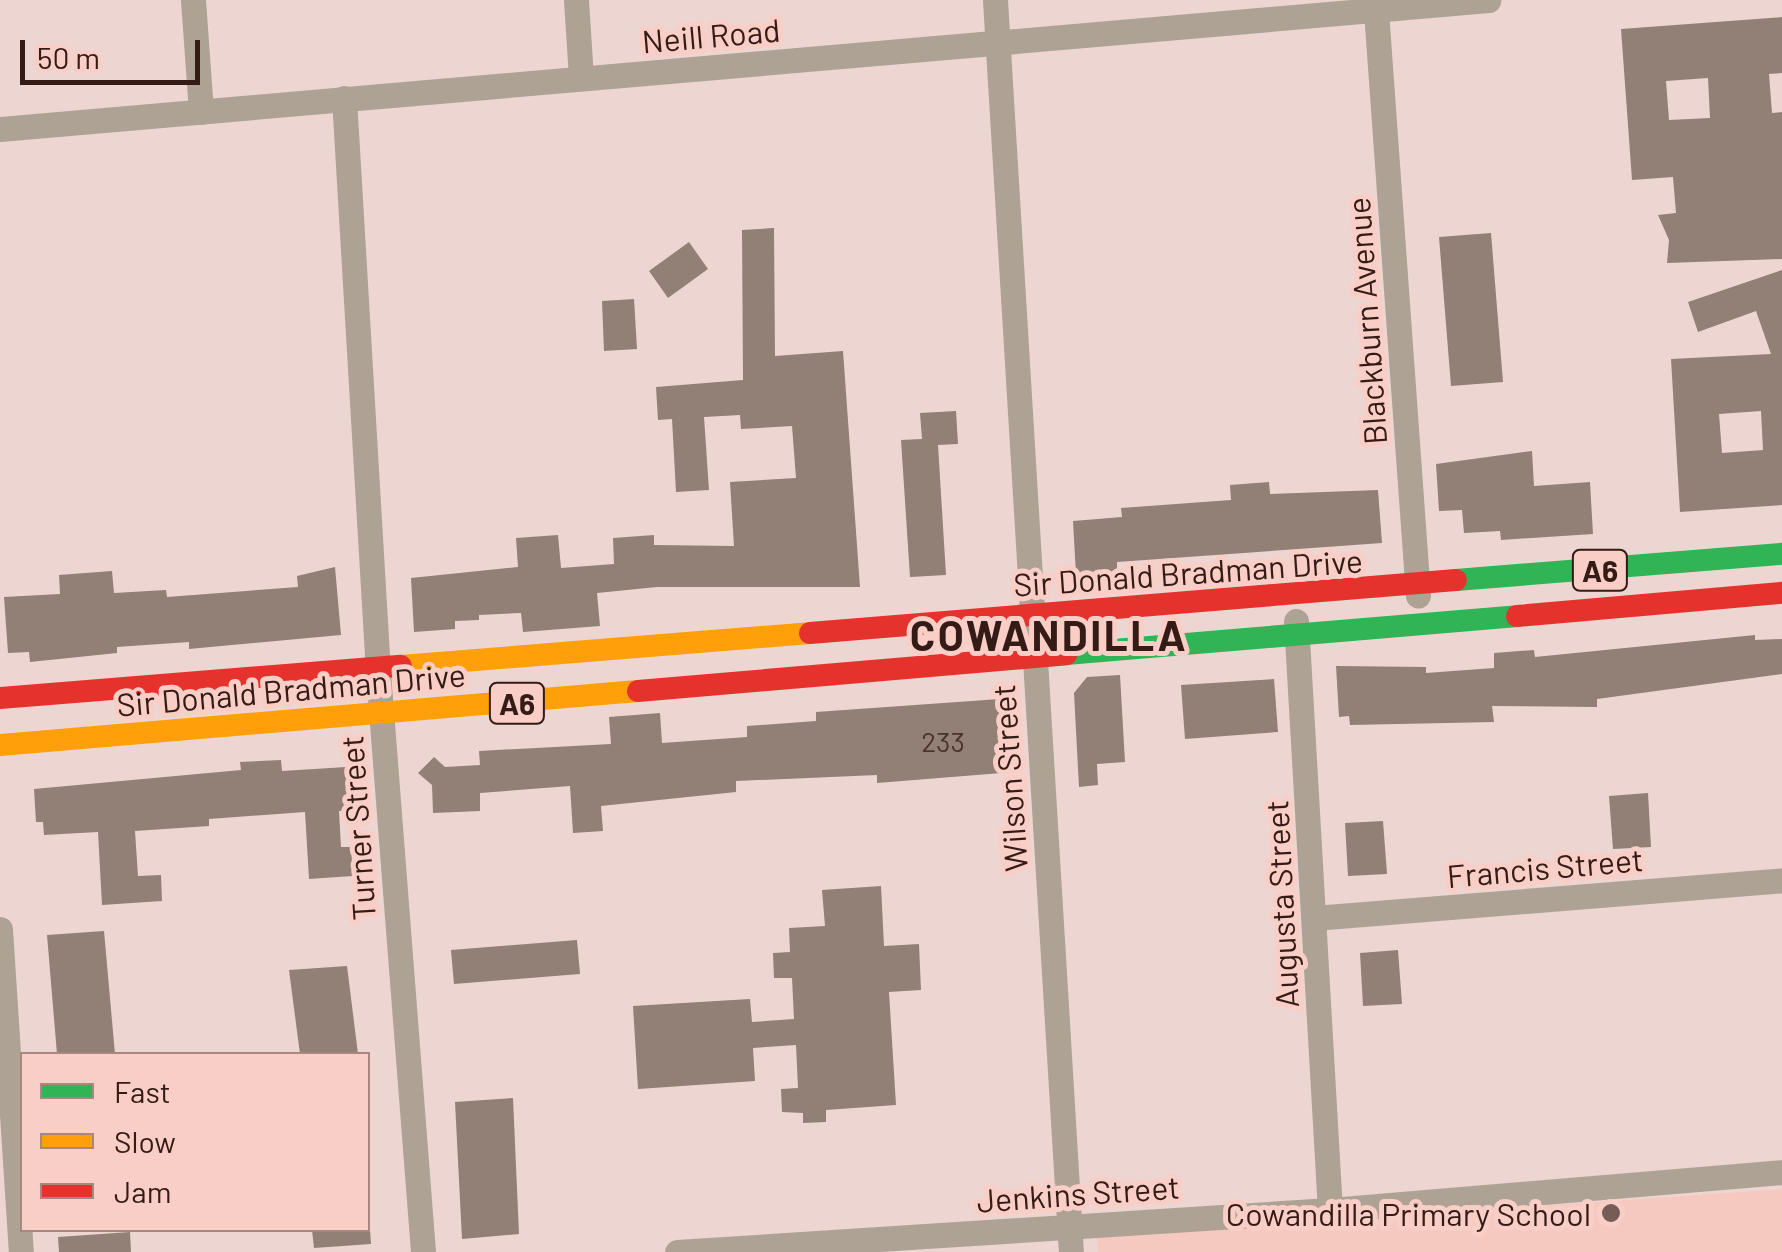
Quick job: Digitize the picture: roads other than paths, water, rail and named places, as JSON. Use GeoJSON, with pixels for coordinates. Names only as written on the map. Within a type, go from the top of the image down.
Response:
{"type":"FeatureCollection","features":[{"type":"Feature","properties":{"kind":"main road","name":"Sir Donald Bradman Drive"},"geometry":{"type":"LineString","coordinates":[[0,698],[378,672],[1782,554]]}},
{"type":"Feature","properties":{"kind":"main road","name":"Sir Donald Bradman Drive"},"geometry":{"type":"LineString","coordinates":[[0,745],[1034,661],[1782,593]]}},
{"type":"Feature","properties":{"kind":"street"},"geometry":{"type":"LineString","coordinates":[[193,0],[201,112]]}},
{"type":"Feature","properties":{"kind":"street"},"geometry":{"type":"LineString","coordinates":[[576,0],[581,78]]}},
{"type":"Feature","properties":{"kind":"street","name":"Wilson Street"},"geometry":{"type":"LineString","coordinates":[[994,0],[1070,1239]]}},
{"type":"Feature","properties":{"kind":"street","name":"Neill Road"},"geometry":{"type":"LineString","coordinates":[[0,128],[1488,0]]}},
{"type":"Feature","properties":{"kind":"street","name":"Blackburn Avenue"},"geometry":{"type":"LineString","coordinates":[[1376,11],[1420,627]]}},
{"type":"Feature","properties":{"kind":"street","name":"Turner Street"},"geometry":{"type":"LineString","coordinates":[[344,98],[378,672],[423,1252]]}},
{"type":"Feature","properties":{"kind":"street","name":"Augusta Street"},"geometry":{"type":"LineString","coordinates":[[1294,595],[1330,1210]]}},
{"type":"Feature","properties":{"kind":"street","name":"Francis Street"},"geometry":{"type":"LineString","coordinates":[[1314,918],[1782,880]]}},
{"type":"Feature","properties":{"kind":"street"},"geometry":{"type":"LineString","coordinates":[[0,928],[21,1252]]}},
{"type":"Feature","properties":{"kind":"street","name":"Jenkins Street"},"geometry":{"type":"LineString","coordinates":[[677,1252],[1070,1239],[1330,1210],[1782,1172]]}},
{"type":"Feature","properties":{"kind":"place","name":"Cowandilla Primary School"},"geometry":{"type":"Point","coordinates":[1611,1213]}},
{"type":"Feature","properties":{"kind":"district","name":"COWANDILLA"},"geometry":{"type":"Point","coordinates":[1049,634]}}]}
